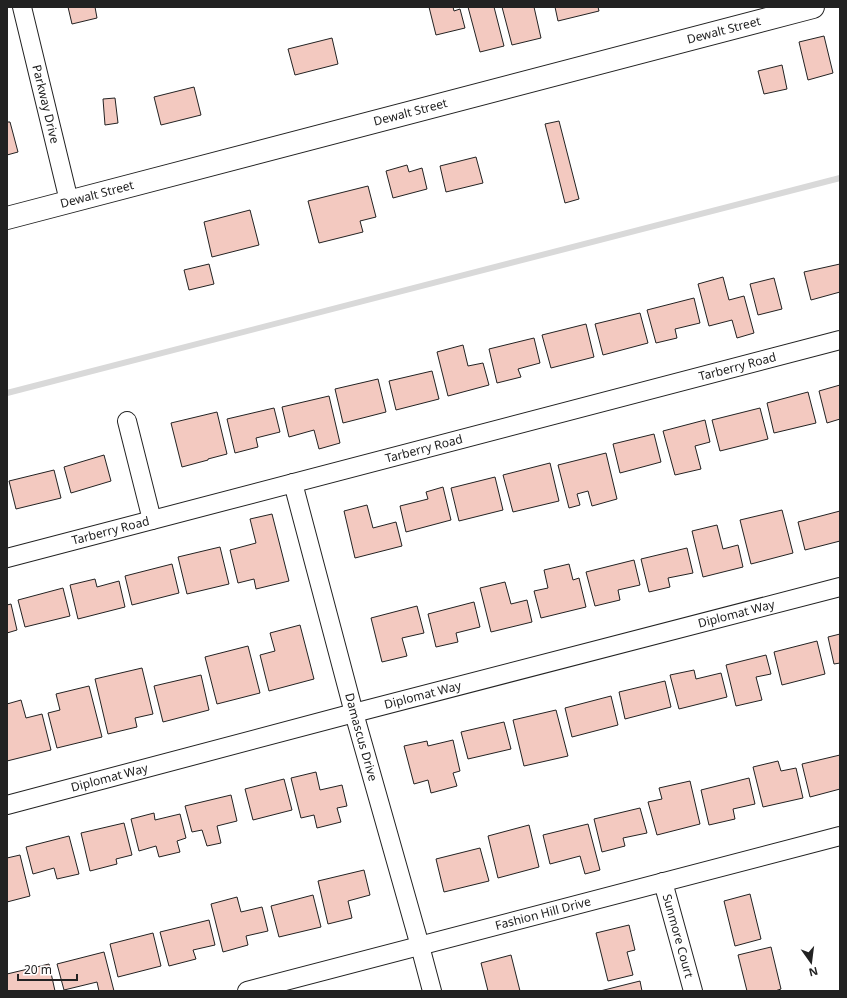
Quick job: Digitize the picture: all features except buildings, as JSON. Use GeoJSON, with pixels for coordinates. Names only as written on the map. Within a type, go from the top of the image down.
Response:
{"type":"FeatureCollection","features":[{"type":"Feature","properties":{"kind":"street","name":"Parkway Drive"},"geometry":{"type":"LineString","coordinates":[[22,7],[69,202]]}},
{"type":"Feature","properties":{"kind":"street","name":"Dewalt Street"},"geometry":{"type":"LineString","coordinates":[[7,218],[813,7]]}},
{"type":"Feature","properties":{"kind":"street","name":"Tarberry Road"},"geometry":{"type":"LineString","coordinates":[[7,558],[840,340]]}},
{"type":"Feature","properties":{"kind":"street"},"geometry":{"type":"LineString","coordinates":[[127,420],[152,520]]}},
{"type":"Feature","properties":{"kind":"street","name":"Damascus Drive"},"geometry":{"type":"LineString","coordinates":[[293,483],[354,713],[432,991]]}},
{"type":"Feature","properties":{"kind":"street","name":"Diplomat Way"},"geometry":{"type":"LineString","coordinates":[[7,805],[840,587]]}},
{"type":"Feature","properties":{"kind":"street","name":"Fashion Hill Drive"},"geometry":{"type":"LineString","coordinates":[[247,991],[840,836]]}},
{"type":"Feature","properties":{"kind":"street","name":"Sunmore Court"},"geometry":{"type":"LineString","coordinates":[[663,882],[693,991]]}},
{"type":"Feature","properties":{"kind":"waterway"},"geometry":{"type":"LineString","coordinates":[[7,393],[840,178]]}}]}
